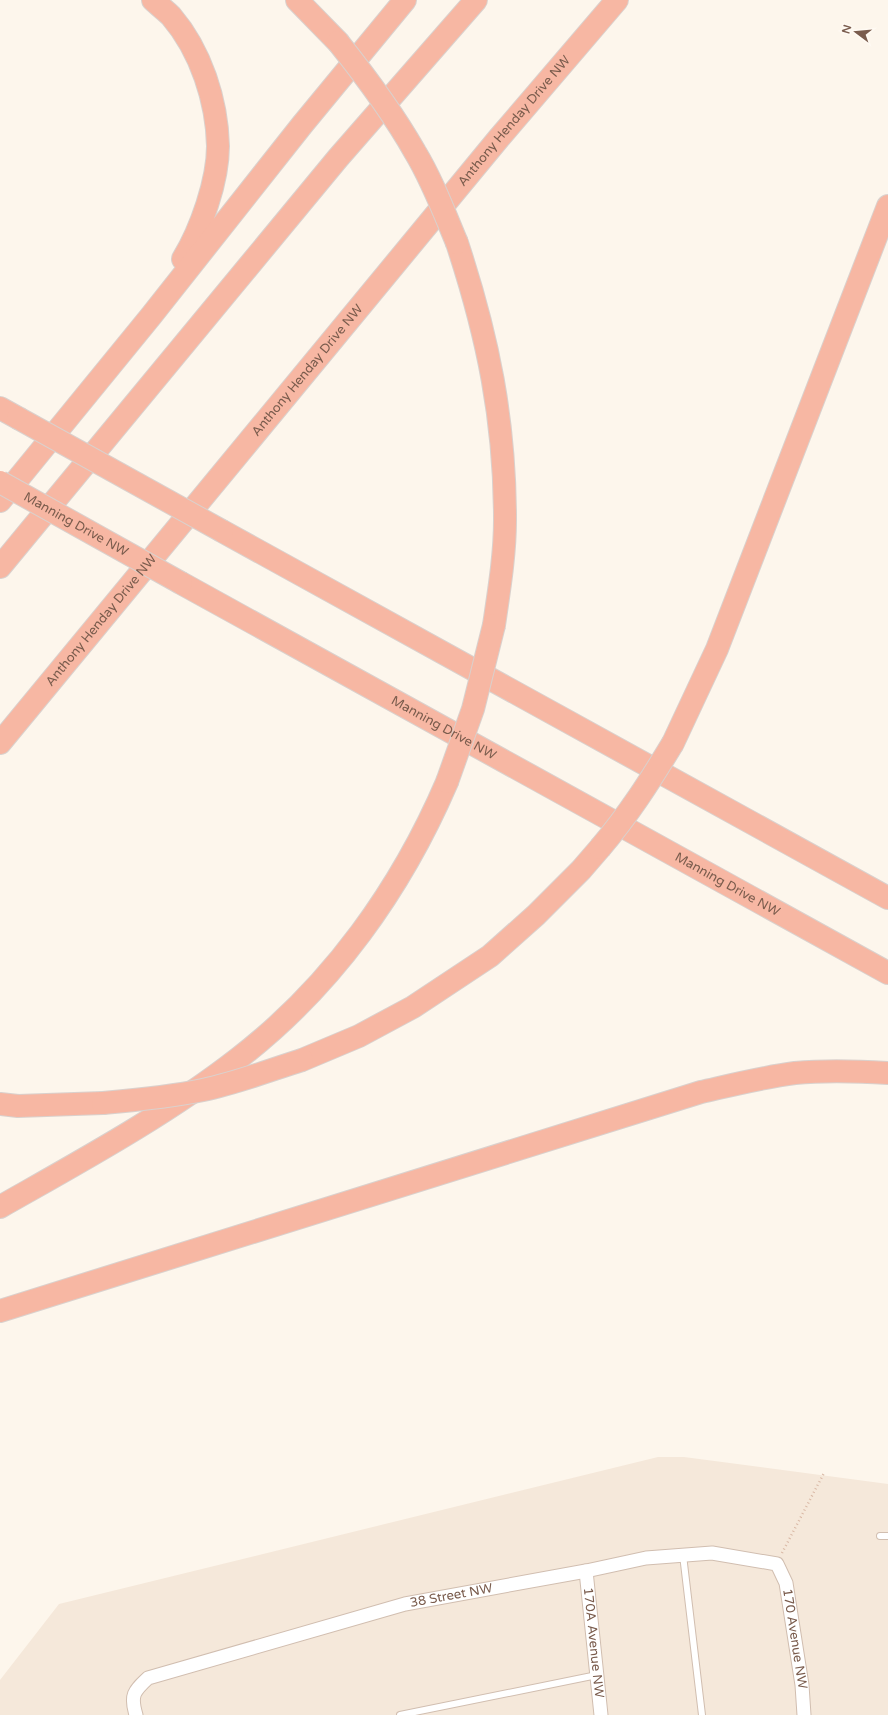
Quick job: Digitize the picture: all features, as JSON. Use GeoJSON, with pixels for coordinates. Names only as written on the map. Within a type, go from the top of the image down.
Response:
{"type":"FeatureCollection","features":[{"type":"Feature","properties":{"kind":"highway"},"geometry":{"type":"LineString","coordinates":[[151,316],[194,241],[207,207],[218,147],[216,122],[207,82],[191,45],[171,16],[152,0]]}},
{"type":"Feature","properties":{"kind":"highway"},"geometry":{"type":"LineString","coordinates":[[0,1207],[70,1167],[195,1090],[240,1058],[312,991],[336,964],[378,910],[405,868],[430,821],[447,782],[473,710],[494,625],[501,574],[505,521],[504,467],[500,417],[485,338],[475,299],[457,243],[416,152],[380,97],[338,42],[297,0]]}},
{"type":"Feature","properties":{"kind":"highway"},"geometry":{"type":"LineString","coordinates":[[0,501],[405,0]]}},
{"type":"Feature","properties":{"kind":"highway"},"geometry":{"type":"LineString","coordinates":[[0,567],[338,158],[476,0]]}},
{"type":"Feature","properties":{"kind":"highway","name":"Anthony Henday Drive NW"},"geometry":{"type":"LineString","coordinates":[[0,743],[494,144],[617,0]]}},
{"type":"Feature","properties":{"kind":"highway"},"geometry":{"type":"LineString","coordinates":[[0,1104],[18,1106],[103,1103],[152,1099],[204,1090],[302,1060],[359,1036],[413,1007],[490,956],[536,915],[581,870],[626,818],[651,780],[673,743],[718,648],[888,206]]}},
{"type":"Feature","properties":{"kind":"highway"},"geometry":{"type":"LineString","coordinates":[[9,413],[888,898]]}},
{"type":"Feature","properties":{"kind":"highway","name":"Manning Drive NW"},"geometry":{"type":"LineString","coordinates":[[0,482],[888,973]]}},
{"type":"Feature","properties":{"kind":"highway"},"geometry":{"type":"LineString","coordinates":[[0,1311],[701,1092],[748,1081],[795,1073],[853,1070],[888,1073]]}},
{"type":"Feature","properties":{"kind":"street","name":"38 Street NW"},"geometry":{"type":"LineString","coordinates":[[136,1715],[132,1704],[136,1689],[148,1678],[404,1604],[586,1571],[646,1558],[712,1553],[777,1564]]}},
{"type":"Feature","properties":{"kind":"street","name":"170 Avenue NW"},"geometry":{"type":"LineString","coordinates":[[777,1564],[786,1583],[802,1685],[804,1715]]}},
{"type":"Feature","properties":{"kind":"street","name":"170A Avenue NW"},"geometry":{"type":"LineString","coordinates":[[586,1571],[601,1715]]}},
{"type":"Feature","properties":{"kind":"lane"},"geometry":{"type":"LineString","coordinates":[[880,1536],[888,1536]]}},
{"type":"Feature","properties":{"kind":"lane"},"geometry":{"type":"LineString","coordinates":[[684,1555],[702,1715]]}},
{"type":"Feature","properties":{"kind":"lane"},"geometry":{"type":"LineString","coordinates":[[400,1715],[597,1675]]}},
{"type":"Feature","properties":{"kind":"path"},"geometry":{"type":"LineString","coordinates":[[777,1564],[824,1473]]}},
{"type":"Feature","properties":{"kind":"shaded area"},"geometry":{"type":"Polygon","coordinates":[[[658,1457],[684,1457],[888,1484],[888,1715],[0,1715],[0,1680],[59,1604],[658,1457]]]}}]}
